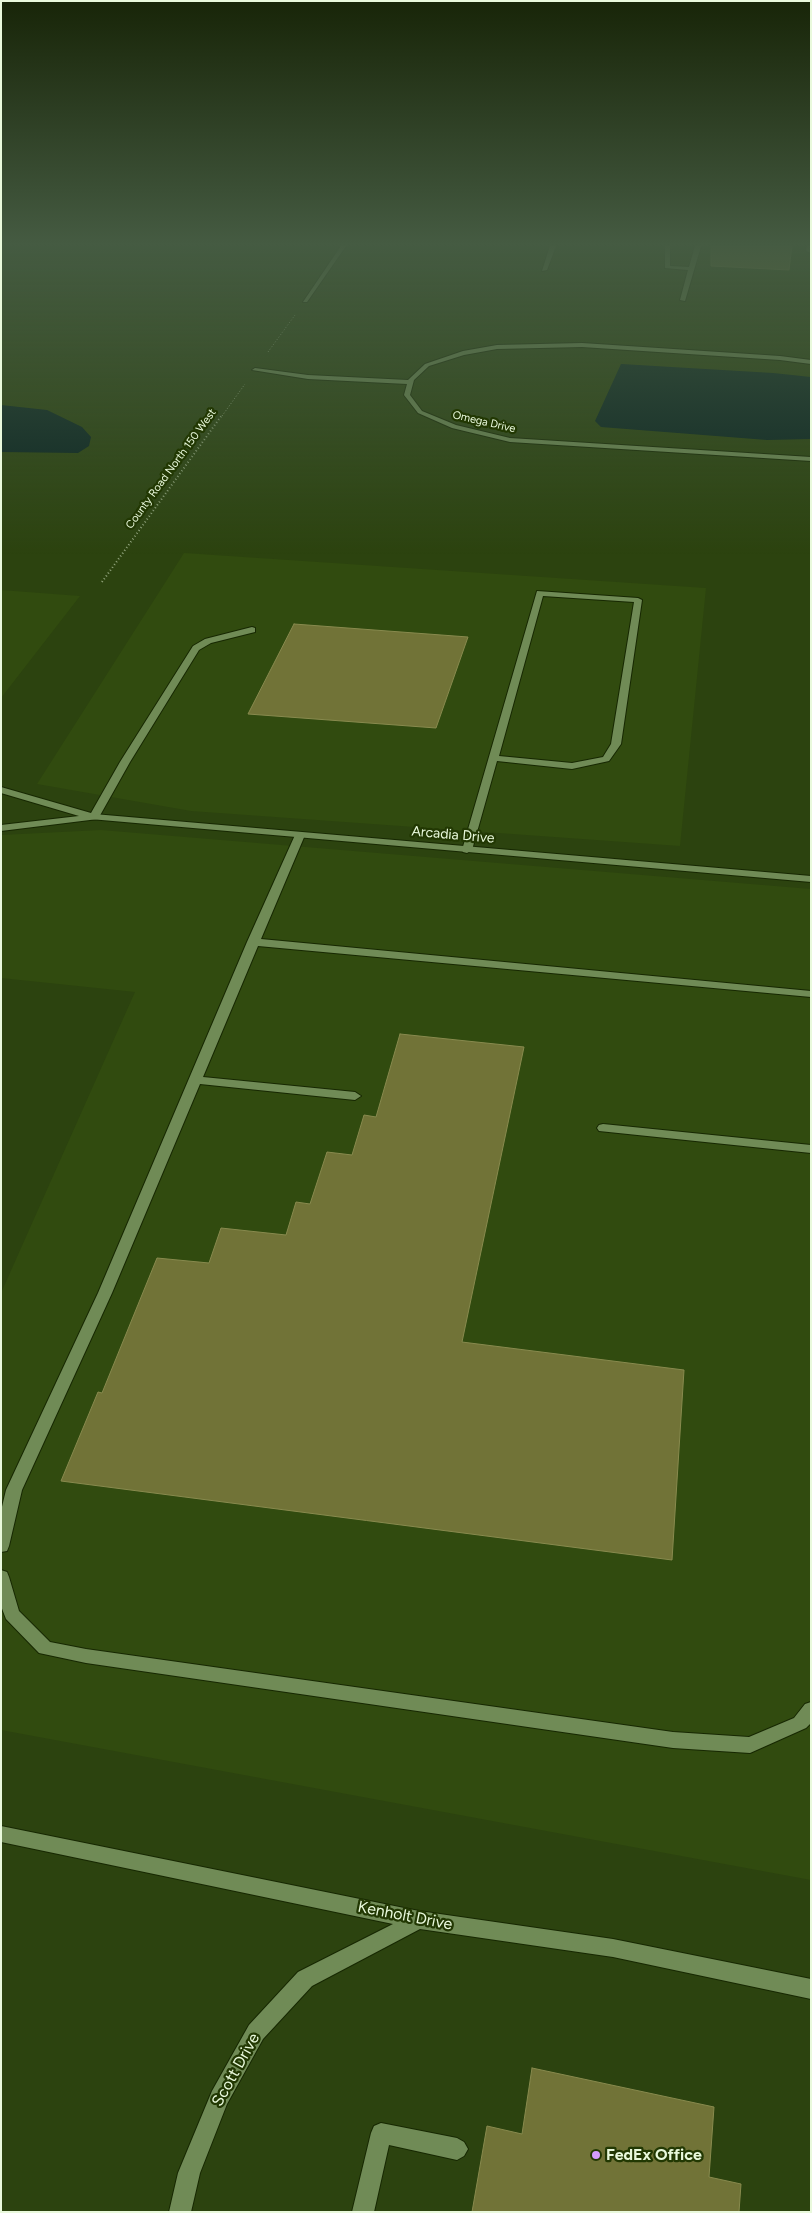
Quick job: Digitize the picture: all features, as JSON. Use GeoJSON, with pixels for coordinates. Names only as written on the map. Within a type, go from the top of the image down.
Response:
{"type":"FeatureCollection","features":[{"type":"Feature","properties":{"kind":"street"},"geometry":{"type":"LineString","coordinates":[[255,370],[308,377],[410,382],[427,365],[463,353],[484,349]]}},
{"type":"Feature","properties":{"kind":"street"},"geometry":{"type":"LineString","coordinates":[[640,349],[811,362]]}},
{"type":"Feature","properties":{"kind":"street","name":"Omega Drive"},"geometry":{"type":"LineString","coordinates":[[410,382],[407,395],[420,412],[454,427],[510,440],[811,459]]}},
{"type":"Feature","properties":{"kind":"street"},"geometry":{"type":"LineString","coordinates":[[468,850],[493,758],[540,593],[638,600],[616,744],[606,759],[572,766],[493,758]]}},
{"type":"Feature","properties":{"kind":"street"},"geometry":{"type":"LineString","coordinates":[[94,817],[125,762],[196,648],[208,641],[252,630]]}},
{"type":"Feature","properties":{"kind":"street"},"geometry":{"type":"LineString","coordinates":[[1,790],[94,817]]}},
{"type":"Feature","properties":{"kind":"street"},"geometry":{"type":"LineString","coordinates":[[1,828],[94,817]]}},
{"type":"Feature","properties":{"kind":"street","name":"Arcadia Drive"},"geometry":{"type":"LineString","coordinates":[[94,817],[811,879]]}},
{"type":"Feature","properties":{"kind":"street"},"geometry":{"type":"LineString","coordinates":[[1,1546],[14,1490],[105,1293],[194,1080],[300,835]]}},
{"type":"Feature","properties":{"kind":"street"},"geometry":{"type":"LineString","coordinates":[[253,942],[811,994]]}},
{"type":"Feature","properties":{"kind":"street"},"geometry":{"type":"LineString","coordinates":[[194,1080],[355,1096]]}},
{"type":"Feature","properties":{"kind":"street"},"geometry":{"type":"LineString","coordinates":[[603,1128],[811,1150]]}},
{"type":"Feature","properties":{"kind":"street"},"geometry":{"type":"LineString","coordinates":[[1,1577],[12,1614],[45,1648],[86,1656],[673,1740],[750,1745],[800,1723],[811,1709]]}},
{"type":"Feature","properties":{"kind":"street","name":"Kenholt Drive"},"geometry":{"type":"LineString","coordinates":[[1,1834],[419,1920],[613,1948],[811,1989]]}},
{"type":"Feature","properties":{"kind":"street","name":"Scott Drive"},"geometry":{"type":"LineString","coordinates":[[180,2212],[189,2173],[219,2098],[256,2032],[305,1979],[419,1920]]}},
{"type":"Feature","properties":{"kind":"street"},"geometry":{"type":"LineString","coordinates":[[363,2212],[381,2133],[457,2148]]}},
{"type":"Feature","properties":{"kind":"path","name":"County Road North 150 West"},"geometry":{"type":"LineString","coordinates":[[102,582],[270,349]]}},
{"type":"Feature","properties":{"kind":"shaded area"},"geometry":{"type":"Polygon","coordinates":[[[184,553],[706,588],[680,846],[191,811],[37,784],[184,553]]]}},
{"type":"Feature","properties":{"kind":"shaded area"},"geometry":{"type":"Polygon","coordinates":[[[1,590],[80,596],[1,698],[1,590]]]}},
{"type":"Feature","properties":{"kind":"shaded area"},"geometry":{"type":"Polygon","coordinates":[[[101,830],[811,889],[811,1880],[1,1730],[1,1293],[135,992],[1,978],[1,835],[101,830]]]}},
{"type":"Feature","properties":{"kind":"water"},"geometry":{"type":"Polygon","coordinates":[[[621,364],[811,377],[811,439],[767,440],[601,427],[595,421],[621,364]]]}},
{"type":"Feature","properties":{"kind":"water"},"geometry":{"type":"Polygon","coordinates":[[[1,405],[47,410],[82,427],[91,437],[89,446],[78,453],[1,452],[1,405]]]}},
{"type":"Feature","properties":{"kind":"building"},"geometry":{"type":"Polygon","coordinates":[[[294,624],[468,637],[436,728],[248,714],[294,624]]]}},
{"type":"Feature","properties":{"kind":"building"},"geometry":{"type":"Polygon","coordinates":[[[400,1034],[524,1047],[462,1342],[684,1370],[672,1560],[61,1481],[98,1392],[102,1393],[157,1258],[209,1263],[221,1228],[286,1235],[296,1202],[310,1204],[327,1152],[352,1155],[364,1115],[376,1117],[400,1034]]]}},
{"type":"Feature","properties":{"kind":"building","name":"FedEx Office"},"geometry":{"type":"Polygon","coordinates":[[[532,2068],[714,2107],[709,2177],[741,2184],[739,2212],[472,2212],[487,2126],[522,2134],[532,2068]]]}},
{"type":"Feature","properties":{"kind":"place","name":"FedEx Office"},"geometry":{"type":"Point","coordinates":[596,2155]}}]}
